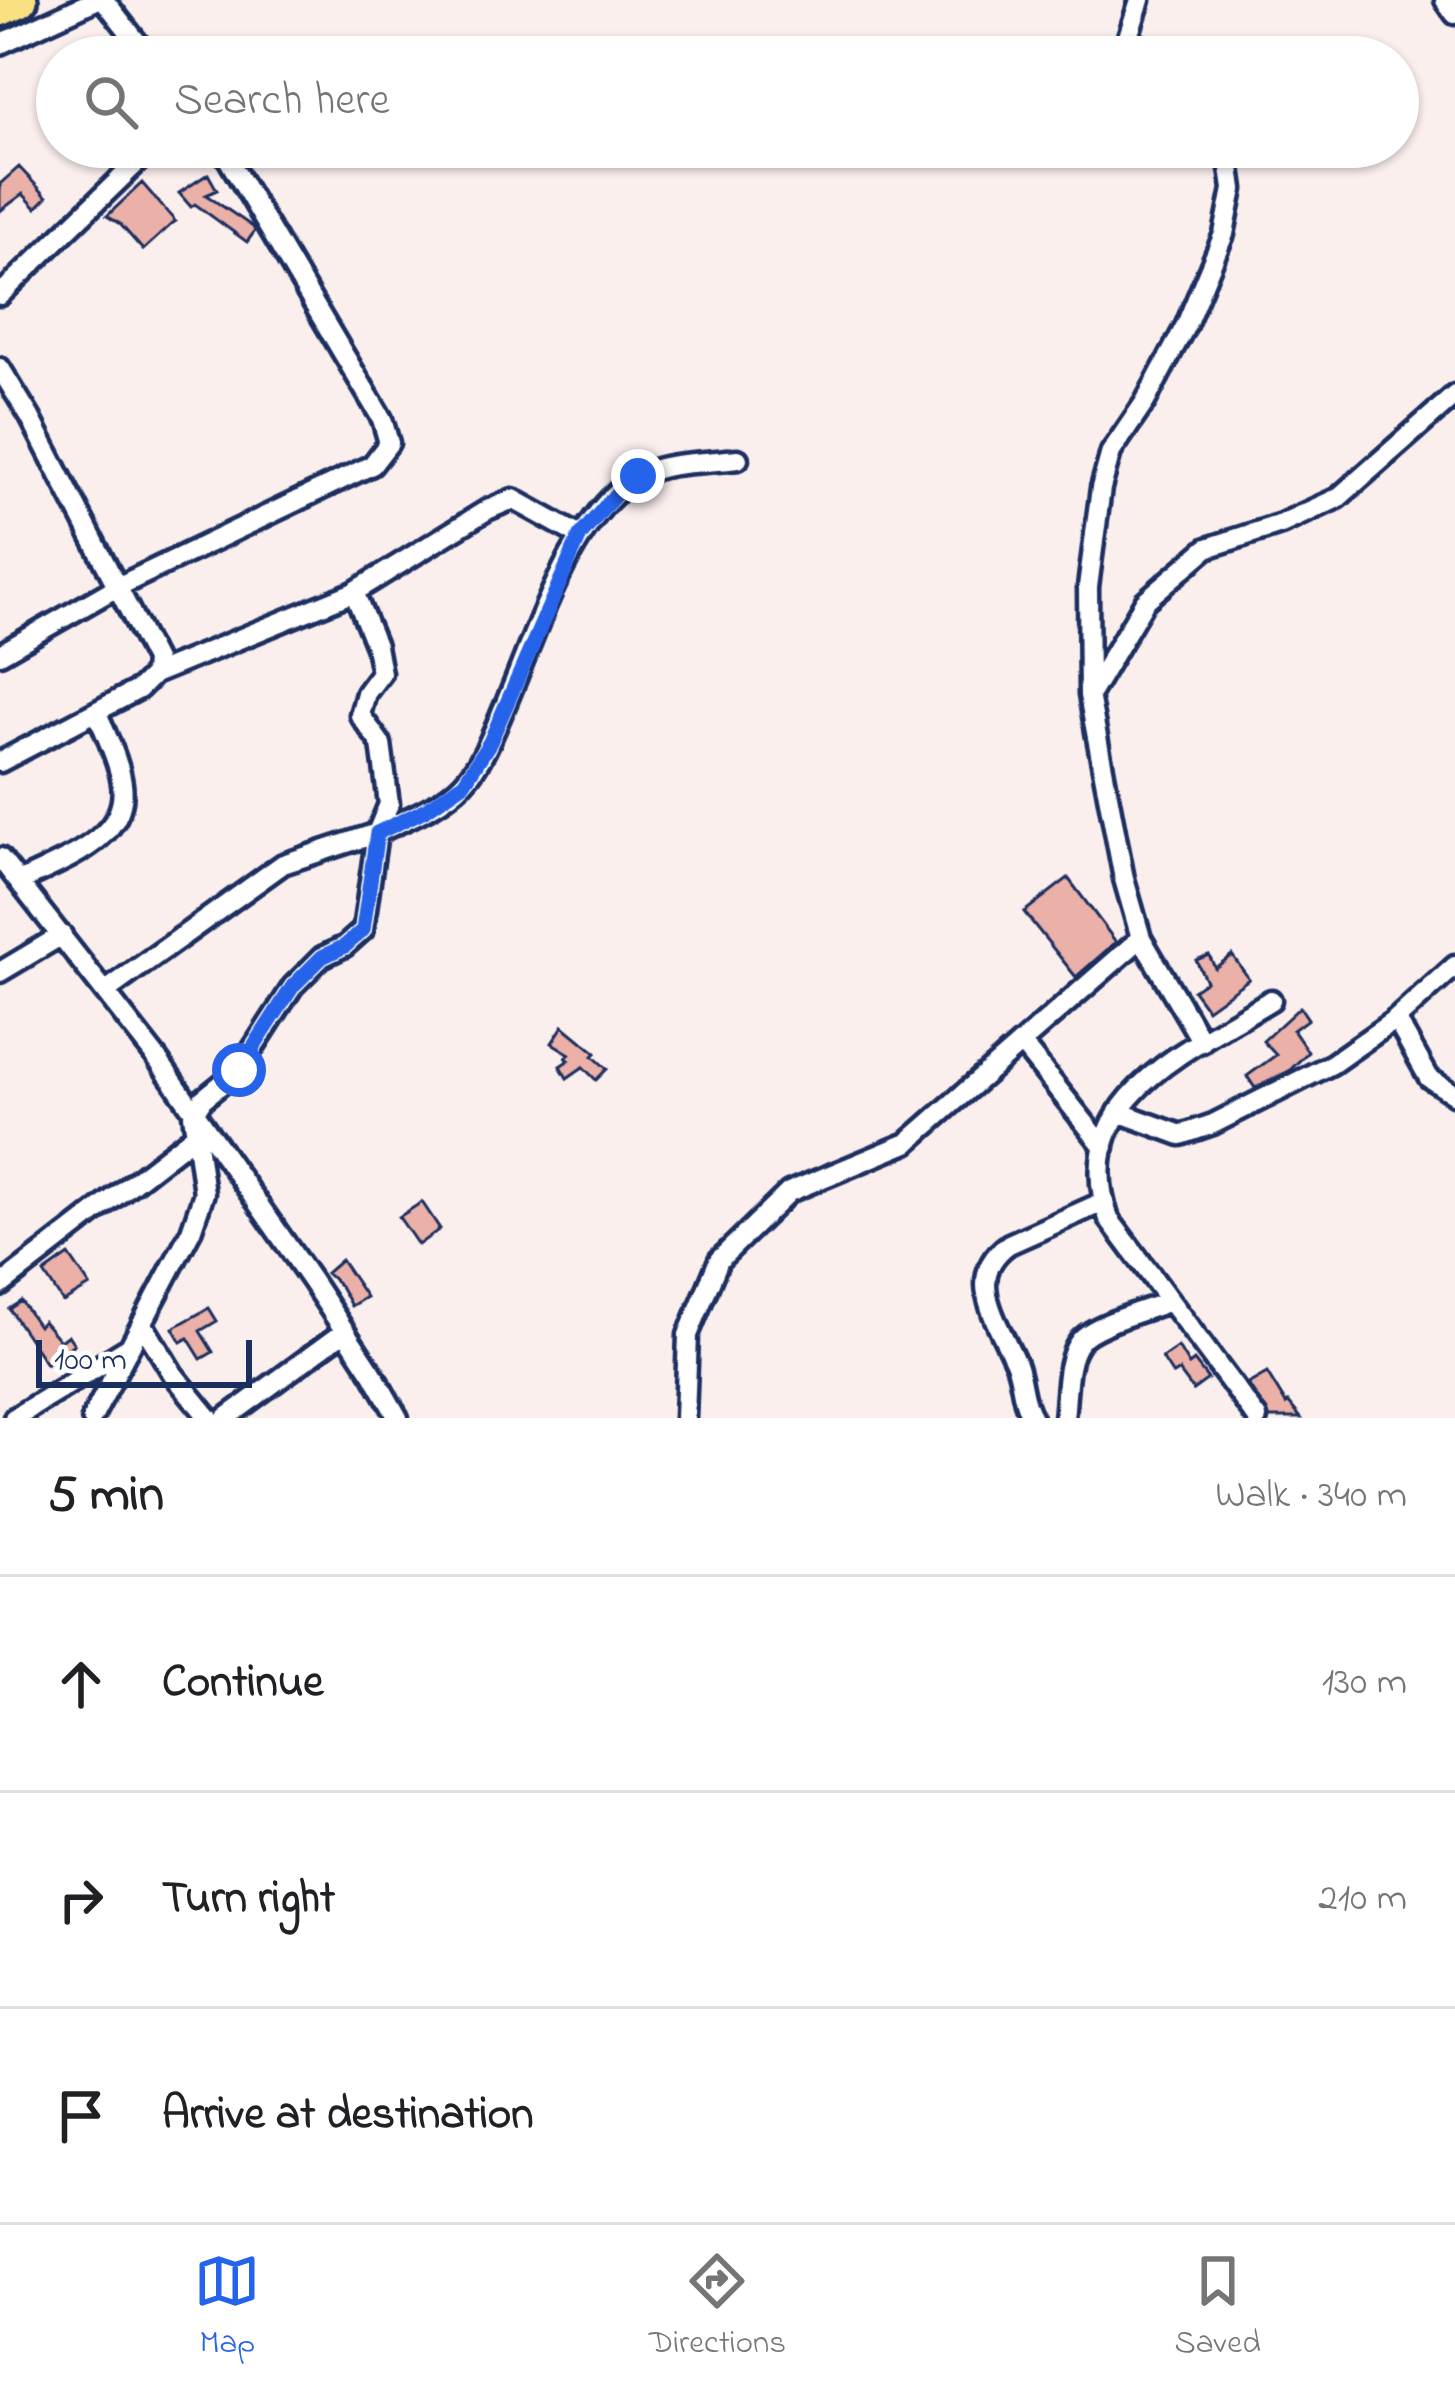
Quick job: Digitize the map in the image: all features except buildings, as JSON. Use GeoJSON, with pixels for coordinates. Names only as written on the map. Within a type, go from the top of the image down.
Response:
{"type":"FeatureCollection","features":[{"type":"Feature","properties":{"kind":"highway"},"geometry":{"type":"LineString","coordinates":[[0,9],[20,0]]}},
{"type":"Feature","properties":{"kind":"street"},"geometry":{"type":"LineString","coordinates":[[0,44],[100,0],[131,36]]}},
{"type":"Feature","properties":{"kind":"street"},"geometry":{"type":"LineString","coordinates":[[1128,36],[1140,0]]}},
{"type":"Feature","properties":{"kind":"street"},"geometry":{"type":"LineString","coordinates":[[1445,0],[1455,14]]}},
{"type":"Feature","properties":{"kind":"street"},"geometry":{"type":"LineString","coordinates":[[0,295],[131,168]]}},
{"type":"Feature","properties":{"kind":"street"},"geometry":{"type":"LineString","coordinates":[[0,654],[117,587],[372,465],[388,443],[382,419],[233,168]]}},
{"type":"Feature","properties":{"kind":"street"},"geometry":{"type":"LineString","coordinates":[[1202,1042],[1141,938],[1124,879],[1089,695],[1088,587],[1101,488],[1111,452],[1145,402],[1186,325],[1224,234],[1233,190],[1230,168]]}},
{"type":"Feature","properties":{"kind":"street"},"geometry":{"type":"LineString","coordinates":[[0,368],[155,659],[154,674]]}},
{"type":"Feature","properties":{"kind":"street"},"geometry":{"type":"LineString","coordinates":[[1089,695],[1145,601],[1207,548],[1281,524],[1338,498],[1455,394]]}},
{"type":"Feature","properties":{"kind":"street"},"geometry":{"type":"LineString","coordinates":[[106,991],[283,864],[377,833],[425,810],[464,783],[490,742],[580,536],[638,476],[738,459]]}},
{"type":"Feature","properties":{"kind":"street"},"geometry":{"type":"LineString","coordinates":[[0,762],[139,689],[154,674],[354,592],[487,510],[513,499],[580,536]]}},
{"type":"Feature","properties":{"kind":"street"},"geometry":{"type":"LineString","coordinates":[[92,1418],[191,1231],[204,1193],[198,1126],[203,1099],[239,1070],[293,986],[322,957],[363,930],[377,833],[389,804],[381,744],[360,715],[366,693],[381,674],[376,646],[354,592]]}},
{"type":"Feature","properties":{"kind":"street"},"geometry":{"type":"LineString","coordinates":[[19,882],[98,840],[121,810],[122,783],[97,712]]}},
{"type":"Feature","properties":{"kind":"street"},"geometry":{"type":"LineString","coordinates":[[0,858],[106,991],[345,1330],[398,1418]]}},
{"type":"Feature","properties":{"kind":"street"},"geometry":{"type":"LineString","coordinates":[[0,972],[62,935]]}},
{"type":"Feature","properties":{"kind":"street"},"geometry":{"type":"LineString","coordinates":[[685,1418],[688,1335],[719,1260],[789,1192],[907,1143],[1141,938]]}},
{"type":"Feature","properties":{"kind":"street"},"geometry":{"type":"LineString","coordinates":[[1118,1112],[1181,1135],[1213,1124],[1332,1064],[1396,1018],[1455,966]]}},
{"type":"Feature","properties":{"kind":"street"},"geometry":{"type":"LineString","coordinates":[[1247,1415],[1109,1219],[1098,1172],[1118,1112],[1138,1084],[1184,1049],[1271,1000]]}},
{"type":"Feature","properties":{"kind":"street"},"geometry":{"type":"LineString","coordinates":[[1396,1018],[1429,1078],[1455,1095]]}},
{"type":"Feature","properties":{"kind":"street"},"geometry":{"type":"LineString","coordinates":[[1022,1043],[1104,1147]]}},
{"type":"Feature","properties":{"kind":"street"},"geometry":{"type":"LineString","coordinates":[[0,1286],[198,1126]]}},
{"type":"Feature","properties":{"kind":"street"},"geometry":{"type":"LineString","coordinates":[[1032,1418],[1021,1396],[1019,1371],[985,1295],[984,1275],[1009,1244],[1103,1202]]}},
{"type":"Feature","properties":{"kind":"street"},"geometry":{"type":"LineString","coordinates":[[1064,1418],[1072,1356],[1079,1341],[1092,1331],[1170,1301]]}},
{"type":"Feature","properties":{"kind":"street"},"geometry":{"type":"LineString","coordinates":[[142,1323],[172,1374],[209,1418]]}},
{"type":"Feature","properties":{"kind":"street"},"geometry":{"type":"LineString","coordinates":[[226,1418],[345,1330]]}},
{"type":"Feature","properties":{"kind":"street"},"geometry":{"type":"LineString","coordinates":[[14,1418],[129,1347]]}},
{"type":"Feature","properties":{"kind":"route"},"geometry":{"type":"LineString","coordinates":[[239,1070],[293,986],[322,957],[363,930],[377,833],[425,810],[464,783],[490,742],[580,536],[638,476]]}}]}
